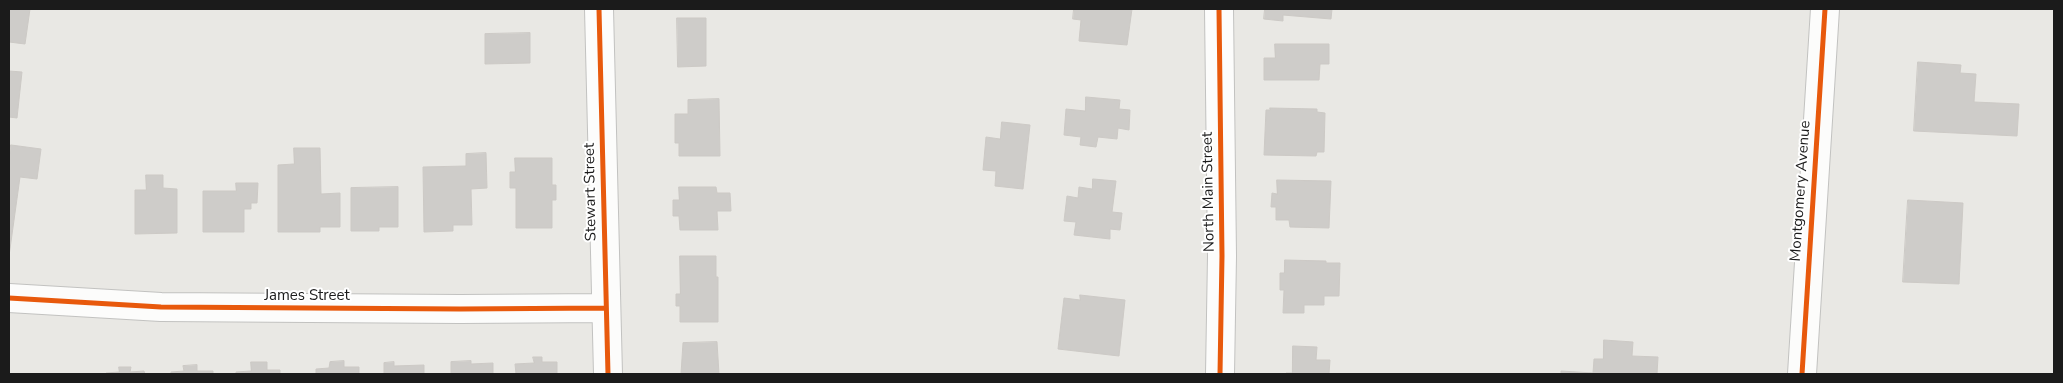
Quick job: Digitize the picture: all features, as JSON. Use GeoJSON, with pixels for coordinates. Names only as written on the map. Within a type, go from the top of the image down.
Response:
{"type":"FeatureCollection","features":[{"type":"Feature","properties":{"kind":"street","name":"Stewart Street"},"geometry":{"type":"LineString","coordinates":[[599,9],[608,374]]}},
{"type":"Feature","properties":{"kind":"street","name":"North Main Street"},"geometry":{"type":"LineString","coordinates":[[1219,9],[1222,256],[1220,374]]}},
{"type":"Feature","properties":{"kind":"street","name":"Montgomery Avenue"},"geometry":{"type":"LineString","coordinates":[[1802,374],[1824,9]]}},
{"type":"Feature","properties":{"kind":"street","name":"James Street"},"geometry":{"type":"LineString","coordinates":[[9,301],[161,307],[606,308]]}},
{"type":"Feature","properties":{"kind":"building"},"geometry":{"type":"Polygon","coordinates":[[[9,9],[30,9],[25,44],[9,42],[9,9]]]}},
{"type":"Feature","properties":{"kind":"building"},"geometry":{"type":"Polygon","coordinates":[[[1074,9],[1132,9],[1127,45],[1079,41],[1081,20],[1073,19],[1074,9]]]}},
{"type":"Feature","properties":{"kind":"building"},"geometry":{"type":"Polygon","coordinates":[[[1265,9],[1332,9],[1331,19],[1283,15],[1283,21],[1264,19],[1265,9]]]}},
{"type":"Feature","properties":{"kind":"building"},"geometry":{"type":"Polygon","coordinates":[[[677,18],[706,18],[706,66],[678,67],[677,18]]]}},
{"type":"Feature","properties":{"kind":"building"},"geometry":{"type":"Polygon","coordinates":[[[530,33],[530,63],[485,64],[485,34],[530,33]]]}},
{"type":"Feature","properties":{"kind":"building"},"geometry":{"type":"Polygon","coordinates":[[[1275,44],[1329,44],[1329,64],[1320,64],[1319,80],[1264,80],[1264,58],[1275,58],[1275,44]]]}},
{"type":"Feature","properties":{"kind":"building"},"geometry":{"type":"Polygon","coordinates":[[[1918,62],[1961,65],[1960,73],[1976,74],[1974,102],[2019,104],[2017,136],[1914,131],[1918,62]]]}},
{"type":"Feature","properties":{"kind":"building"},"geometry":{"type":"Polygon","coordinates":[[[9,71],[22,72],[17,118],[9,117],[9,71]]]}},
{"type":"Feature","properties":{"kind":"building"},"geometry":{"type":"Polygon","coordinates":[[[1086,97],[1120,100],[1119,109],[1130,110],[1129,130],[1118,128],[1117,139],[1098,137],[1096,147],[1080,145],[1081,137],[1064,135],[1066,109],[1085,111],[1086,97]]]}},
{"type":"Feature","properties":{"kind":"building"},"geometry":{"type":"Polygon","coordinates":[[[719,99],[720,156],[679,156],[679,143],[675,143],[675,114],[688,114],[688,100],[719,99]]]}},
{"type":"Feature","properties":{"kind":"building"},"geometry":{"type":"Polygon","coordinates":[[[1270,108],[1317,109],[1317,112],[1325,113],[1324,152],[1317,152],[1316,156],[1264,155],[1266,110],[1270,110],[1270,108]]]}},
{"type":"Feature","properties":{"kind":"building"},"geometry":{"type":"Polygon","coordinates":[[[1002,122],[1030,125],[1023,189],[995,186],[996,171],[983,170],[986,137],[1000,139],[1002,122]]]}},
{"type":"Feature","properties":{"kind":"building"},"geometry":{"type":"Polygon","coordinates":[[[11,145],[41,149],[37,179],[20,177],[9,256],[9,158],[11,145]]]}},
{"type":"Feature","properties":{"kind":"building"},"geometry":{"type":"Polygon","coordinates":[[[294,148],[320,148],[321,194],[340,193],[340,227],[320,227],[320,232],[278,232],[278,165],[294,164],[294,148]]]}},
{"type":"Feature","properties":{"kind":"building"},"geometry":{"type":"Polygon","coordinates":[[[486,153],[487,188],[471,189],[472,225],[453,225],[453,231],[424,232],[423,167],[466,166],[466,154],[486,153]]]}},
{"type":"Feature","properties":{"kind":"building"},"geometry":{"type":"Polygon","coordinates":[[[515,158],[552,158],[552,185],[556,185],[556,200],[552,200],[552,228],[516,228],[516,188],[510,188],[510,172],[515,172],[515,158]]]}},
{"type":"Feature","properties":{"kind":"building"},"geometry":{"type":"Polygon","coordinates":[[[146,175],[163,175],[163,188],[177,189],[177,233],[135,234],[135,190],[146,190],[146,175]]]}},
{"type":"Feature","properties":{"kind":"building"},"geometry":{"type":"Polygon","coordinates":[[[1093,179],[1116,181],[1112,212],[1122,213],[1120,230],[1110,229],[1110,239],[1074,235],[1076,222],[1064,221],[1067,196],[1078,198],[1079,187],[1092,189],[1093,179]]]}},
{"type":"Feature","properties":{"kind":"building"},"geometry":{"type":"Polygon","coordinates":[[[1277,180],[1331,181],[1329,228],[1290,227],[1289,220],[1276,220],[1276,207],[1271,207],[1272,193],[1277,194],[1277,180]]]}},
{"type":"Feature","properties":{"kind":"building"},"geometry":{"type":"Polygon","coordinates":[[[236,183],[258,183],[257,203],[251,203],[251,209],[244,209],[244,232],[203,232],[203,191],[236,191],[236,183]]]}},
{"type":"Feature","properties":{"kind":"building"},"geometry":{"type":"Polygon","coordinates":[[[398,187],[398,227],[379,227],[379,231],[351,231],[351,188],[398,187]]]}},
{"type":"Feature","properties":{"kind":"building"},"geometry":{"type":"Polygon","coordinates":[[[679,187],[716,187],[717,193],[730,193],[731,211],[717,211],[718,230],[680,230],[679,216],[673,216],[673,200],[679,200],[679,187]]]}},
{"type":"Feature","properties":{"kind":"building"},"geometry":{"type":"Polygon","coordinates":[[[1908,200],[1963,203],[1959,284],[1903,282],[1908,200]]]}},
{"type":"Feature","properties":{"kind":"building"},"geometry":{"type":"Polygon","coordinates":[[[680,256],[716,256],[718,322],[680,322],[680,306],[676,306],[676,294],[680,294],[680,256]]]}},
{"type":"Feature","properties":{"kind":"building"},"geometry":{"type":"Polygon","coordinates":[[[1285,260],[1340,263],[1339,296],[1324,296],[1324,305],[1304,305],[1304,313],[1283,313],[1284,290],[1280,290],[1280,273],[1284,273],[1285,260]]]}},
{"type":"Feature","properties":{"kind":"building"},"geometry":{"type":"Polygon","coordinates":[[[1080,295],[1125,300],[1119,356],[1058,349],[1064,298],[1080,300],[1080,295]]]}},
{"type":"Feature","properties":{"kind":"building"},"geometry":{"type":"Polygon","coordinates":[[[1604,340],[1633,342],[1632,356],[1658,357],[1657,374],[1561,374],[1561,371],[1593,373],[1594,359],[1603,359],[1604,340]]]}},
{"type":"Feature","properties":{"kind":"building"},"geometry":{"type":"Polygon","coordinates":[[[717,342],[719,374],[681,374],[683,343],[717,342]]]}},
{"type":"Feature","properties":{"kind":"building"},"geometry":{"type":"Polygon","coordinates":[[[1293,346],[1317,347],[1316,360],[1330,360],[1329,374],[1286,374],[1292,373],[1293,346]]]}},
{"type":"Feature","properties":{"kind":"building"},"geometry":{"type":"Polygon","coordinates":[[[533,357],[542,357],[542,362],[557,362],[557,374],[516,374],[515,364],[534,363],[533,357]]]}},
{"type":"Feature","properties":{"kind":"building"},"geometry":{"type":"Polygon","coordinates":[[[344,361],[344,367],[359,367],[359,374],[316,374],[316,369],[329,368],[330,362],[344,361]]]}},
{"type":"Feature","properties":{"kind":"building"},"geometry":{"type":"Polygon","coordinates":[[[471,361],[471,364],[493,363],[493,374],[451,374],[451,362],[471,361]]]}},
{"type":"Feature","properties":{"kind":"building"},"geometry":{"type":"Polygon","coordinates":[[[251,362],[267,362],[267,370],[280,370],[280,374],[236,374],[236,372],[251,371],[251,362]]]}},
{"type":"Feature","properties":{"kind":"building"},"geometry":{"type":"Polygon","coordinates":[[[394,362],[394,366],[424,365],[424,374],[384,374],[384,363],[394,362]]]}},
{"type":"Feature","properties":{"kind":"building"},"geometry":{"type":"Polygon","coordinates":[[[197,365],[197,371],[213,371],[213,374],[171,374],[171,372],[184,371],[183,366],[197,365]]]}},
{"type":"Feature","properties":{"kind":"building"},"geometry":{"type":"Polygon","coordinates":[[[119,367],[131,367],[130,372],[144,371],[145,374],[106,374],[119,372],[119,367]]]}},
{"type":"Feature","properties":{"kind":"cycle path"},"geometry":{"type":"LineString","coordinates":[[599,9],[608,374]]}},
{"type":"Feature","properties":{"kind":"cycle path"},"geometry":{"type":"LineString","coordinates":[[1219,9],[1222,256],[1220,374]]}},
{"type":"Feature","properties":{"kind":"cycle path"},"geometry":{"type":"LineString","coordinates":[[1802,374],[1825,9]]}},
{"type":"Feature","properties":{"kind":"cycle path"},"geometry":{"type":"LineString","coordinates":[[9,298],[161,307],[606,308]]}}]}
